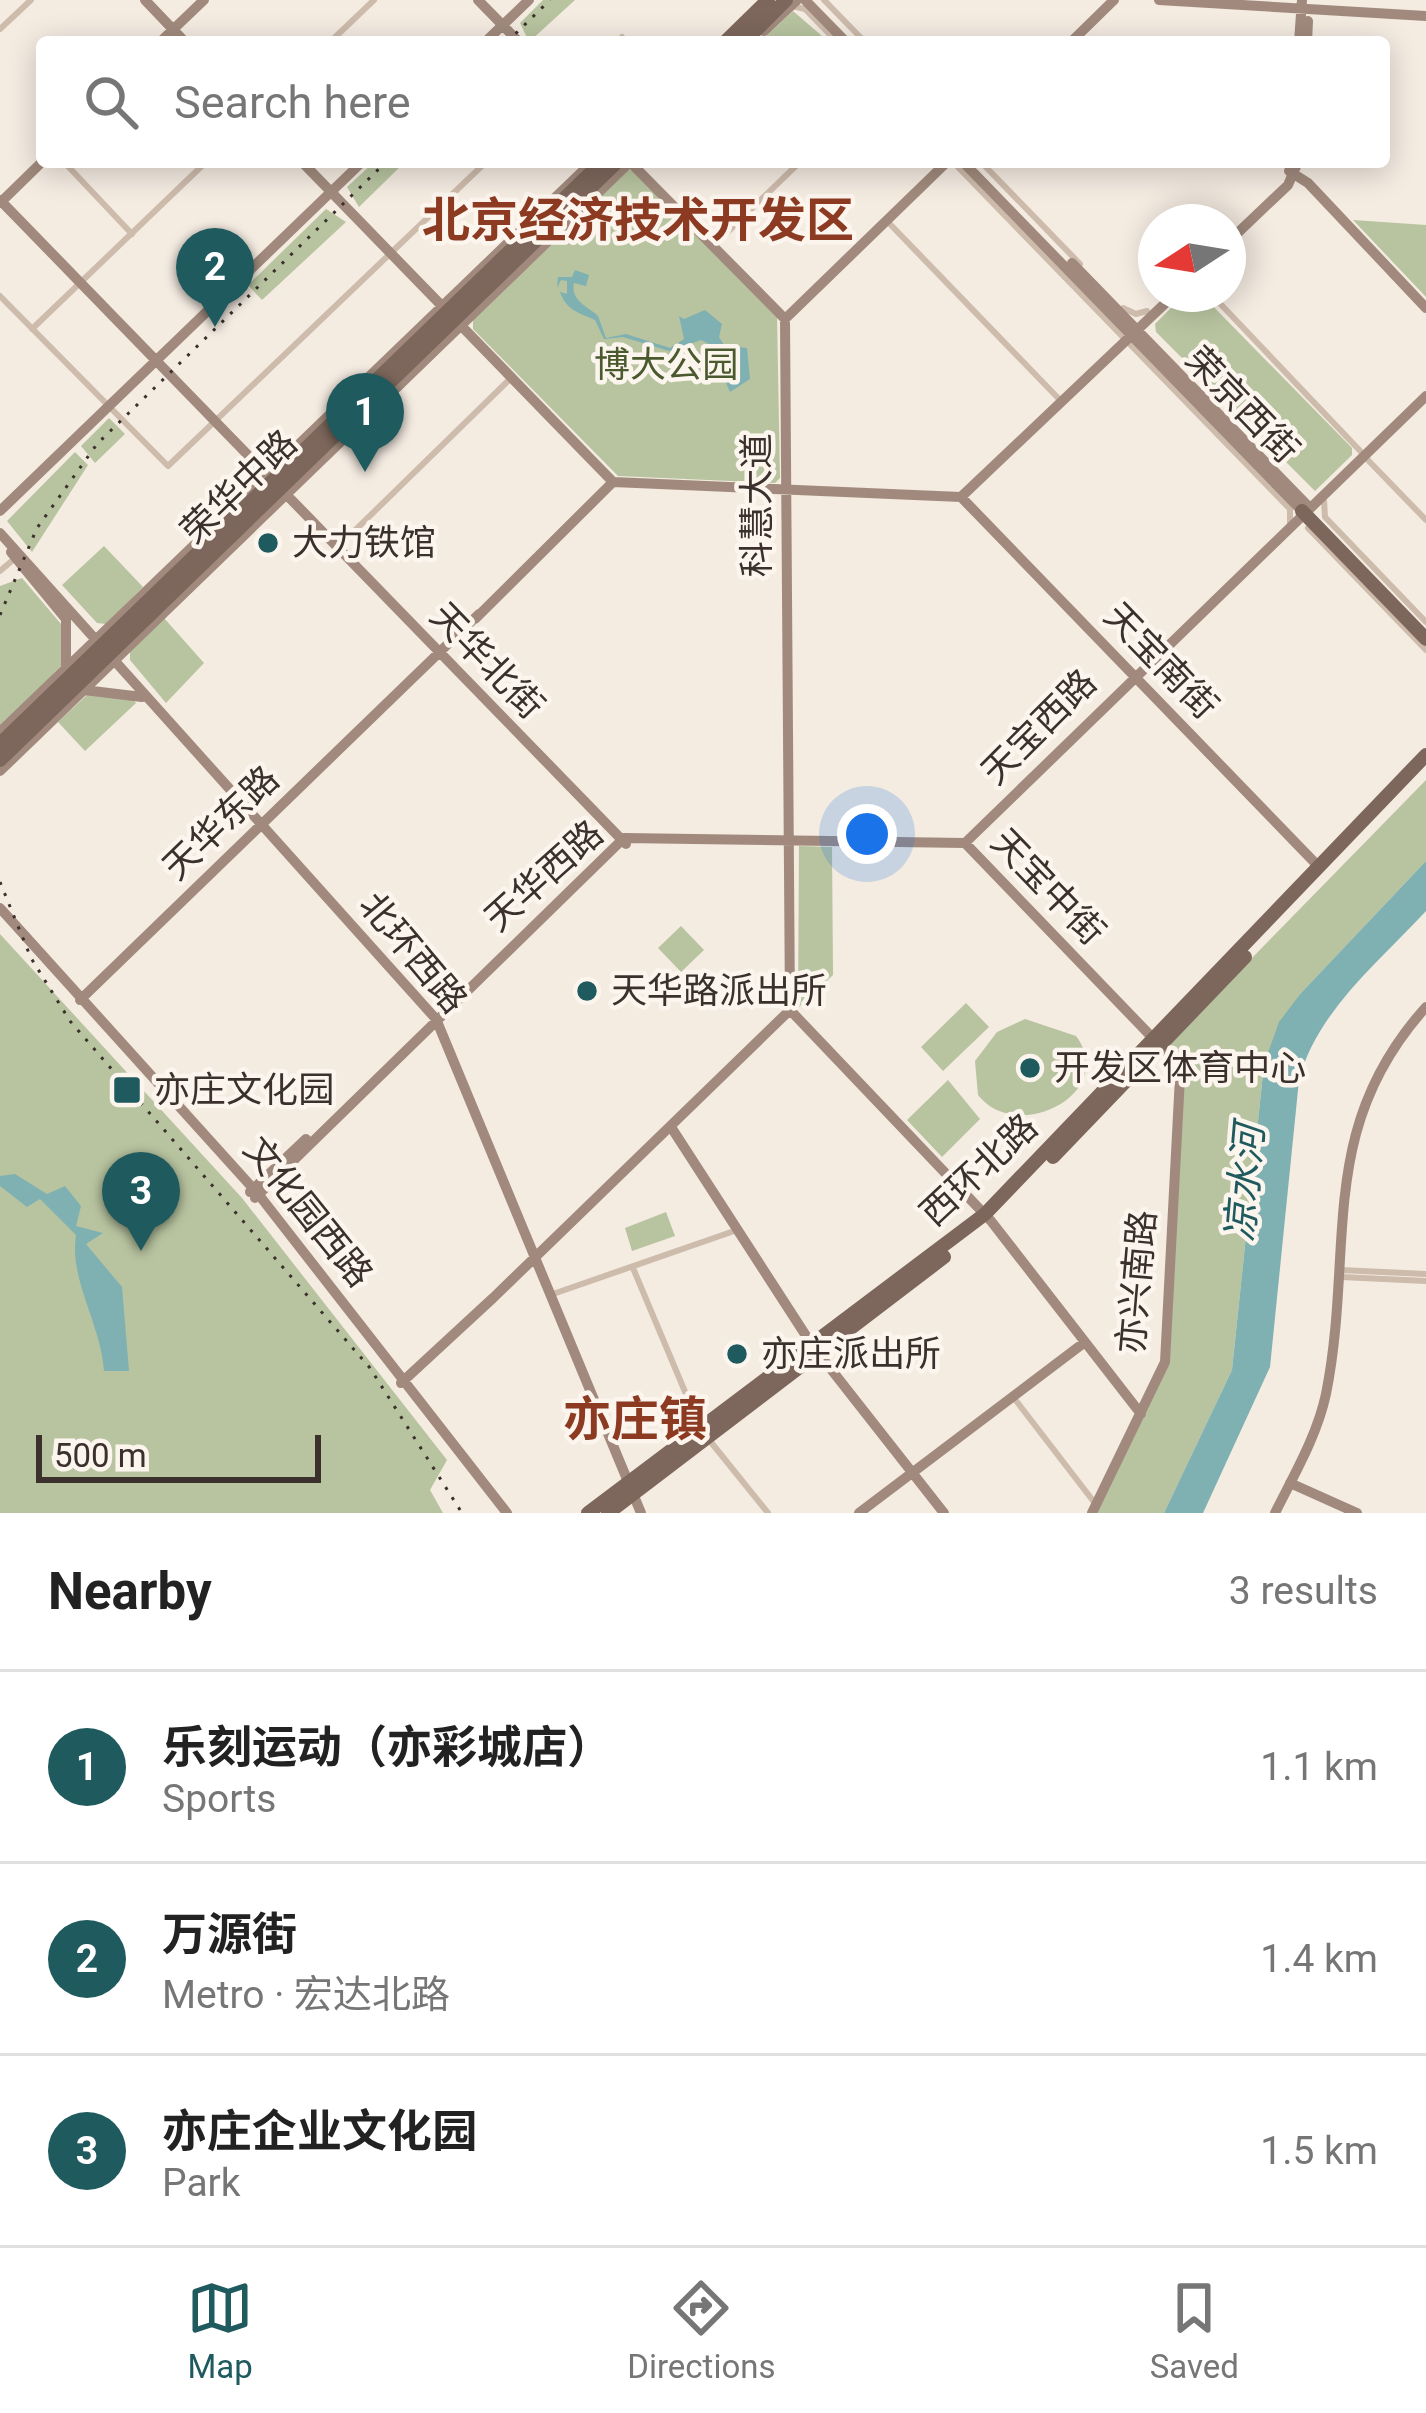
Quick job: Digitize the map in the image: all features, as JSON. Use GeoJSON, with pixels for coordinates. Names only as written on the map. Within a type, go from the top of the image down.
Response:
{"type":"FeatureCollection","features":[{"type":"Feature","properties":{"kind":"main road"},"geometry":{"type":"LineString","coordinates":[[731,36],[768,0]]}},
{"type":"Feature","properties":{"kind":"main road"},"geometry":{"type":"LineString","coordinates":[[756,36],[794,2]]}},
{"type":"Feature","properties":{"kind":"main road","name":"荣华中路"},"geometry":{"type":"LineString","coordinates":[[104,652],[155,593],[404,368],[496,263],[596,168]]}},
{"type":"Feature","properties":{"kind":"main road","name":"荣华中路"},"geometry":{"type":"LineString","coordinates":[[104,652],[232,535],[318,430],[611,168]]}},
{"type":"Feature","properties":{"kind":"main road","name":"荣京西街"},"geometry":{"type":"LineString","coordinates":[[1311,509],[1426,639]]}},
{"type":"Feature","properties":{"kind":"main road","name":"荣京西街"},"geometry":{"type":"LineString","coordinates":[[1311,509],[1426,625]]}},
{"type":"Feature","properties":{"kind":"main road"},"geometry":{"type":"LineString","coordinates":[[1378,601],[1394,607]]}},
{"type":"Feature","properties":{"kind":"main road"},"geometry":{"type":"LineString","coordinates":[[0,760],[36,717],[104,652]]}},
{"type":"Feature","properties":{"kind":"main road"},"geometry":{"type":"LineString","coordinates":[[0,743],[36,717]]}},
{"type":"Feature","properties":{"kind":"main road","name":"西环北路"},"geometry":{"type":"LineString","coordinates":[[1156,1043],[1426,755]]}},
{"type":"Feature","properties":{"kind":"main road","name":"西环北路"},"geometry":{"type":"LineString","coordinates":[[632,1488],[988,1217],[1426,766]]}},
{"type":"Feature","properties":{"kind":"main road"},"geometry":{"type":"LineString","coordinates":[[588,1513],[632,1488]]}},
{"type":"Feature","properties":{"kind":"main road"},"geometry":{"type":"LineString","coordinates":[[608,1513],[632,1488]]}},
{"type":"Feature","properties":{"kind":"street"},"geometry":{"type":"LineString","coordinates":[[0,29],[31,0]]}},
{"type":"Feature","properties":{"kind":"street"},"geometry":{"type":"LineString","coordinates":[[145,0],[171,36]]}},
{"type":"Feature","properties":{"kind":"street"},"geometry":{"type":"LineString","coordinates":[[174,36],[207,0]]}},
{"type":"Feature","properties":{"kind":"street"},"geometry":{"type":"LineString","coordinates":[[336,36],[374,0]]}},
{"type":"Feature","properties":{"kind":"street"},"geometry":{"type":"LineString","coordinates":[[478,0],[513,36]]}},
{"type":"Feature","properties":{"kind":"street"},"geometry":{"type":"LineString","coordinates":[[491,36],[529,0]]}},
{"type":"Feature","properties":{"kind":"street"},"geometry":{"type":"LineString","coordinates":[[722,36],[759,0]]}},
{"type":"Feature","properties":{"kind":"street"},"geometry":{"type":"LineString","coordinates":[[814,0],[853,36]]}},
{"type":"Feature","properties":{"kind":"street"},"geometry":{"type":"LineString","coordinates":[[824,0],[855,36]]}},
{"type":"Feature","properties":{"kind":"street"},"geometry":{"type":"LineString","coordinates":[[1076,36],[1114,0]]}},
{"type":"Feature","properties":{"kind":"street"},"geometry":{"type":"LineString","coordinates":[[1159,0],[1305,4]]}},
{"type":"Feature","properties":{"kind":"street"},"geometry":{"type":"LineString","coordinates":[[1269,0],[1426,13]]}},
{"type":"Feature","properties":{"kind":"street"},"geometry":{"type":"LineString","coordinates":[[794,2],[831,36]]}},
{"type":"Feature","properties":{"kind":"street"},"geometry":{"type":"LineString","coordinates":[[794,2],[838,36]]}},
{"type":"Feature","properties":{"kind":"street"},"geometry":{"type":"LineString","coordinates":[[1303,36],[1305,4]]}},
{"type":"Feature","properties":{"kind":"street"},"geometry":{"type":"LineString","coordinates":[[36,166],[1,199],[279,482]]}},
{"type":"Feature","properties":{"kind":"street"},"geometry":{"type":"LineString","coordinates":[[70,168],[132,234]]}},
{"type":"Feature","properties":{"kind":"street"},"geometry":{"type":"LineString","coordinates":[[32,329],[200,168]]}},
{"type":"Feature","properties":{"kind":"street"},"geometry":{"type":"LineString","coordinates":[[308,168],[614,482],[961,497],[1149,314]]}},
{"type":"Feature","properties":{"kind":"street"},"geometry":{"type":"LineString","coordinates":[[0,511],[356,168]]}},
{"type":"Feature","properties":{"kind":"street"},"geometry":{"type":"LineString","coordinates":[[0,296],[168,466],[480,168]]}},
{"type":"Feature","properties":{"kind":"street"},"geometry":{"type":"LineString","coordinates":[[0,771],[84,690],[139,598],[423,362],[479,268],[586,168]]}},
{"type":"Feature","properties":{"kind":"street"},"geometry":{"type":"LineString","coordinates":[[450,316],[624,168]]}},
{"type":"Feature","properties":{"kind":"street"},"geometry":{"type":"LineString","coordinates":[[636,168],[785,319],[943,168]]}},
{"type":"Feature","properties":{"kind":"street"},"geometry":{"type":"LineString","coordinates":[[713,246],[794,168]]}},
{"type":"Feature","properties":{"kind":"street"},"geometry":{"type":"LineString","coordinates":[[956,168],[1130,333],[1290,509],[1290,523]]}},
{"type":"Feature","properties":{"kind":"street","name":"荣京西街"},"geometry":{"type":"LineString","coordinates":[[969,168],[1311,509]]}},
{"type":"Feature","properties":{"kind":"street","name":"荣京西街"},"geometry":{"type":"LineString","coordinates":[[982,168],[1130,333]]}},
{"type":"Feature","properties":{"kind":"street"},"geometry":{"type":"LineString","coordinates":[[983,168],[1126,311],[1149,314]]}},
{"type":"Feature","properties":{"kind":"street"},"geometry":{"type":"LineString","coordinates":[[1246,222],[1288,185],[1293,168]]}},
{"type":"Feature","properties":{"kind":"street"},"geometry":{"type":"LineString","coordinates":[[1294,168],[1426,308]]}},
{"type":"Feature","properties":{"kind":"street"},"geometry":{"type":"LineString","coordinates":[[575,202],[596,195]]}},
{"type":"Feature","properties":{"kind":"street"},"geometry":{"type":"LineString","coordinates":[[885,219],[1060,400]]}},
{"type":"Feature","properties":{"kind":"street"},"geometry":{"type":"LineString","coordinates":[[479,268],[496,263]]}},
{"type":"Feature","properties":{"kind":"street"},"geometry":{"type":"LineString","coordinates":[[1228,312],[1426,520]]}},
{"type":"Feature","properties":{"kind":"street"},"geometry":{"type":"LineString","coordinates":[[1149,314],[1150,337],[1302,494],[1378,601],[1426,650]]}},
{"type":"Feature","properties":{"kind":"street","name":"科慧大道"},"geometry":{"type":"LineString","coordinates":[[785,319],[790,1010]]}},
{"type":"Feature","properties":{"kind":"street"},"geometry":{"type":"LineString","coordinates":[[404,368],[423,362]]}},
{"type":"Feature","properties":{"kind":"street"},"geometry":{"type":"LineString","coordinates":[[340,544],[511,378]]}},
{"type":"Feature","properties":{"kind":"street"},"geometry":{"type":"LineString","coordinates":[[1311,509],[1426,396]]}},
{"type":"Feature","properties":{"kind":"street"},"geometry":{"type":"LineString","coordinates":[[0,732],[65,669],[104,652],[252,528],[279,482]]}},
{"type":"Feature","properties":{"kind":"street","name":"天华北街"},"geometry":{"type":"LineString","coordinates":[[279,482],[440,651]]}},
{"type":"Feature","properties":{"kind":"street","name":"天华北街"},"geometry":{"type":"LineString","coordinates":[[279,482],[622,840]]}},
{"type":"Feature","properties":{"kind":"street","name":"天华东路"},"geometry":{"type":"LineString","coordinates":[[80,1000],[614,482]]}},
{"type":"Feature","properties":{"kind":"street","name":"天宝南街"},"geometry":{"type":"LineString","coordinates":[[961,497],[1319,867]]}},
{"type":"Feature","properties":{"kind":"street","name":"天宝西路"},"geometry":{"type":"LineString","coordinates":[[1261,556],[1290,523],[1311,509]]}},
{"type":"Feature","properties":{"kind":"street","name":"天宝西路"},"geometry":{"type":"LineString","coordinates":[[965,843],[1133,675],[1311,509]]}},
{"type":"Feature","properties":{"kind":"street"},"geometry":{"type":"LineString","coordinates":[[232,535],[252,528]]}},
{"type":"Feature","properties":{"kind":"street"},"geometry":{"type":"LineString","coordinates":[[0,536],[104,652]]}},
{"type":"Feature","properties":{"kind":"street"},"geometry":{"type":"LineString","coordinates":[[0,536],[66,619],[65,669]]}},
{"type":"Feature","properties":{"kind":"street"},"geometry":{"type":"LineString","coordinates":[[12,556],[104,652]]}},
{"type":"Feature","properties":{"kind":"street"},"geometry":{"type":"LineString","coordinates":[[0,572],[12,556]]}},
{"type":"Feature","properties":{"kind":"street"},"geometry":{"type":"LineString","coordinates":[[139,598],[155,593]]}},
{"type":"Feature","properties":{"kind":"street","name":"北环西路"},"geometry":{"type":"LineString","coordinates":[[104,652],[260,827]]}},
{"type":"Feature","properties":{"kind":"street","name":"北环西路"},"geometry":{"type":"LineString","coordinates":[[104,652],[433,1022],[632,1488]]}},
{"type":"Feature","properties":{"kind":"street"},"geometry":{"type":"LineString","coordinates":[[84,690],[142,697]]}},
{"type":"Feature","properties":{"kind":"street"},"geometry":{"type":"LineString","coordinates":[[40,693],[36,717],[58,714]]}},
{"type":"Feature","properties":{"kind":"street","name":"天华西路"},"geometry":{"type":"LineString","coordinates":[[254,1194],[622,840],[789,840]]}},
{"type":"Feature","properties":{"kind":"street","name":"天宝中街"},"geometry":{"type":"LineString","coordinates":[[789,840],[965,843],[1156,1043]]}},
{"type":"Feature","properties":{"kind":"street","name":"文化园西路"},"geometry":{"type":"LineString","coordinates":[[0,908],[254,1194],[502,1513]]}},
{"type":"Feature","properties":{"kind":"street","name":"文化园西路"},"geometry":{"type":"LineString","coordinates":[[0,917],[80,1000]]}},
{"type":"Feature","properties":{"kind":"street"},"geometry":{"type":"LineString","coordinates":[[1341,1273],[1346,1170],[1362,1105],[1390,1054],[1426,1007]]}},
{"type":"Feature","properties":{"kind":"street"},"geometry":{"type":"LineString","coordinates":[[403,1385],[790,1010],[988,1217],[1141,1414]]}},
{"type":"Feature","properties":{"kind":"street"},"geometry":{"type":"LineString","coordinates":[[1278,1513],[1324,1401],[1351,1172],[1365,1113],[1394,1058],[1426,1017]]}},
{"type":"Feature","properties":{"kind":"street","name":"亦兴南路"},"geometry":{"type":"LineString","coordinates":[[1094,1509],[1166,1362],[1180,1104],[1177,1067],[1156,1043]]}},
{"type":"Feature","properties":{"kind":"street"},"geometry":{"type":"LineString","coordinates":[[670,1127],[815,1349],[944,1513]]}},
{"type":"Feature","properties":{"kind":"street"},"geometry":{"type":"LineString","coordinates":[[553,1294],[737,1230]]}},
{"type":"Feature","properties":{"kind":"street","name":"北环西路"},"geometry":{"type":"LineString","coordinates":[[534,1258],[632,1488]]}},
{"type":"Feature","properties":{"kind":"street"},"geometry":{"type":"LineString","coordinates":[[633,1268],[704,1433],[767,1513]]}},
{"type":"Feature","properties":{"kind":"street"},"geometry":{"type":"LineString","coordinates":[[1341,1273],[1426,1278]]}},
{"type":"Feature","properties":{"kind":"street"},"geometry":{"type":"LineString","coordinates":[[859,1513],[1085,1342]]}},
{"type":"Feature","properties":{"kind":"street"},"geometry":{"type":"LineString","coordinates":[[1014,1397],[1094,1509]]}},
{"type":"Feature","properties":{"kind":"street"},"geometry":{"type":"LineString","coordinates":[[1293,1484],[1357,1513]]}},
{"type":"Feature","properties":{"kind":"street"},"geometry":{"type":"LineString","coordinates":[[632,1488],[639,1513]]}},
{"type":"Feature","properties":{"kind":"green space"},"geometry":{"type":"Polygon","coordinates":[[[543,0],[575,0],[536,36],[526,36],[520,23],[543,0]]]}},
{"type":"Feature","properties":{"kind":"green space"},"geometry":{"type":"Polygon","coordinates":[[[793,11],[822,36],[766,36],[793,11]]]}},
{"type":"Feature","properties":{"kind":"green space"},"geometry":{"type":"Polygon","coordinates":[[[368,168],[399,168],[359,207],[347,187],[368,168]]]}},
{"type":"Feature","properties":{"kind":"green space","name":"博大公园"},"geometry":{"type":"Polygon","coordinates":[[[635,169],[777,315],[780,478],[775,483],[618,476],[473,329],[473,320],[627,170],[635,169]]]}},
{"type":"Feature","properties":{"kind":"green space"},"geometry":{"type":"Polygon","coordinates":[[[326,209],[346,222],[262,300],[248,285],[326,209]]]}},
{"type":"Feature","properties":{"kind":"green space"},"geometry":{"type":"Polygon","coordinates":[[[1353,220],[1426,225],[1426,297],[1353,220]]]}},
{"type":"Feature","properties":{"kind":"green space"},"geometry":{"type":"Polygon","coordinates":[[[1167,312],[1219,312],[1352,448],[1352,455],[1315,491],[1156,332],[1155,324],[1167,312]]]}},
{"type":"Feature","properties":{"kind":"green space"},"geometry":{"type":"Polygon","coordinates":[[[109,418],[125,434],[95,463],[81,446],[109,418]]]}},
{"type":"Feature","properties":{"kind":"green space"},"geometry":{"type":"Polygon","coordinates":[[[75,452],[88,465],[32,552],[7,521],[75,452]]]}},
{"type":"Feature","properties":{"kind":"green space"},"geometry":{"type":"Polygon","coordinates":[[[104,546],[143,587],[106,624],[97,623],[62,585],[104,546]]]}},
{"type":"Feature","properties":{"kind":"green space"},"geometry":{"type":"Polygon","coordinates":[[[22,578],[61,624],[62,665],[0,729],[0,586],[22,578]]]}},
{"type":"Feature","properties":{"kind":"green space"},"geometry":{"type":"Polygon","coordinates":[[[164,618],[204,663],[166,703],[130,660],[130,651],[164,618]]]}},
{"type":"Feature","properties":{"kind":"green space"},"geometry":{"type":"Polygon","coordinates":[[[89,693],[130,696],[136,703],[85,751],[58,722],[89,693]]]}},
{"type":"Feature","properties":{"kind":"green space"},"geometry":{"type":"Polygon","coordinates":[[[1426,780],[1426,861],[1301,993],[1264,1064],[1232,1370],[1164,1513],[1094,1513],[1165,1370],[1184,1084],[1167,1045],[1426,780]]]}},
{"type":"Feature","properties":{"kind":"green space"},"geometry":{"type":"Polygon","coordinates":[[[799,846],[832,847],[833,975],[798,1008],[799,846]]]}},
{"type":"Feature","properties":{"kind":"green space"},"geometry":{"type":"Polygon","coordinates":[[[681,926],[704,950],[681,972],[658,948],[681,926]]]}},
{"type":"Feature","properties":{"kind":"green space"},"geometry":{"type":"Polygon","coordinates":[[[0,934],[242,1198],[447,1460],[430,1490],[443,1513],[0,1513],[0,934]]]}},
{"type":"Feature","properties":{"kind":"green space"},"geometry":{"type":"Polygon","coordinates":[[[966,1003],[989,1027],[943,1071],[921,1047],[966,1003]]]}},
{"type":"Feature","properties":{"kind":"green space","name":"开发区体育中心"},"geometry":{"type":"Polygon","coordinates":[[[1025,1019],[1076,1036],[1086,1057],[1084,1076],[1074,1093],[1058,1106],[1016,1115],[995,1109],[978,1095],[975,1061],[997,1032],[1025,1019]]]}},
{"type":"Feature","properties":{"kind":"green space"},"geometry":{"type":"Polygon","coordinates":[[[948,1080],[980,1119],[942,1157],[907,1120],[948,1080]]]}},
{"type":"Feature","properties":{"kind":"green space"},"geometry":{"type":"Polygon","coordinates":[[[666,1212],[675,1236],[632,1251],[625,1228],[666,1212]]]}},
{"type":"Feature","properties":{"kind":"water"},"geometry":{"type":"Polygon","coordinates":[[[575,270],[589,275],[586,286],[574,283],[575,294],[598,316],[606,338],[626,334],[670,348],[684,339],[679,316],[684,319],[705,310],[722,324],[719,337],[724,345],[747,348],[750,379],[730,392],[709,344],[701,340],[669,351],[623,337],[604,339],[595,320],[566,303],[560,292],[567,294],[567,281],[561,280],[557,288],[558,277],[572,277],[575,270]]]}},
{"type":"Feature","properties":{"kind":"water"},"geometry":{"type":"Polygon","coordinates":[[[1426,861],[1426,911],[1334,1010],[1299,1080],[1270,1367],[1203,1513],[1164,1513],[1232,1370],[1264,1064],[1279,1022],[1426,861]]]}},
{"type":"Feature","properties":{"kind":"water"},"geometry":{"type":"Polygon","coordinates":[[[15,1174],[47,1194],[65,1186],[81,1206],[76,1226],[103,1233],[86,1244],[122,1287],[129,1371],[104,1371],[77,1269],[76,1235],[40,1199],[27,1207],[0,1186],[0,1176],[15,1174]]]}},
{"type":"Feature","properties":{"kind":"railway"},"geometry":{"type":"LineString","coordinates":[[513,36],[550,0]]}},
{"type":"Feature","properties":{"kind":"railway"},"geometry":{"type":"LineString","coordinates":[[0,615],[37,528],[97,444],[380,168]]}},
{"type":"Feature","properties":{"kind":"railway"},"geometry":{"type":"LineString","coordinates":[[0,882],[31,958],[70,1021],[370,1368],[462,1513]]}},
{"type":"Feature","properties":{"kind":"place","name":"万源街"},"geometry":{"type":"Point","coordinates":[215,327]}},
{"type":"Feature","properties":{"kind":"place","name":"乐刻运动（亦彩城店）"},"geometry":{"type":"Point","coordinates":[365,472]}},
{"type":"Feature","properties":{"kind":"place","name":"大力铁馆"},"geometry":{"type":"Point","coordinates":[268,543]}},
{"type":"Feature","properties":{"kind":"place","name":"天华路派出所"},"geometry":{"type":"Point","coordinates":[587,991]}},
{"type":"Feature","properties":{"kind":"place","name":"开发区体育中心"},"geometry":{"type":"Point","coordinates":[1030,1068]}},
{"type":"Feature","properties":{"kind":"place","name":"亦庄文化园"},"geometry":{"type":"Point","coordinates":[127,1090]}},
{"type":"Feature","properties":{"kind":"place","name":"亦庄企业文化园"},"geometry":{"type":"Point","coordinates":[141,1251]}},
{"type":"Feature","properties":{"kind":"place","name":"亦庄派出所"},"geometry":{"type":"Point","coordinates":[737,1354]}},
{"type":"Feature","properties":{"kind":"district","name":"北京经济技术开发区"},"geometry":{"type":"Point","coordinates":[638,220]}},
{"type":"Feature","properties":{"kind":"district","name":"亦庄镇"},"geometry":{"type":"Point","coordinates":[635,1419]}},
{"type":"Feature","properties":{"kind":"water label","name":"凉水河"},"geometry":{"type":"Point","coordinates":[1245,1183]}}]}
